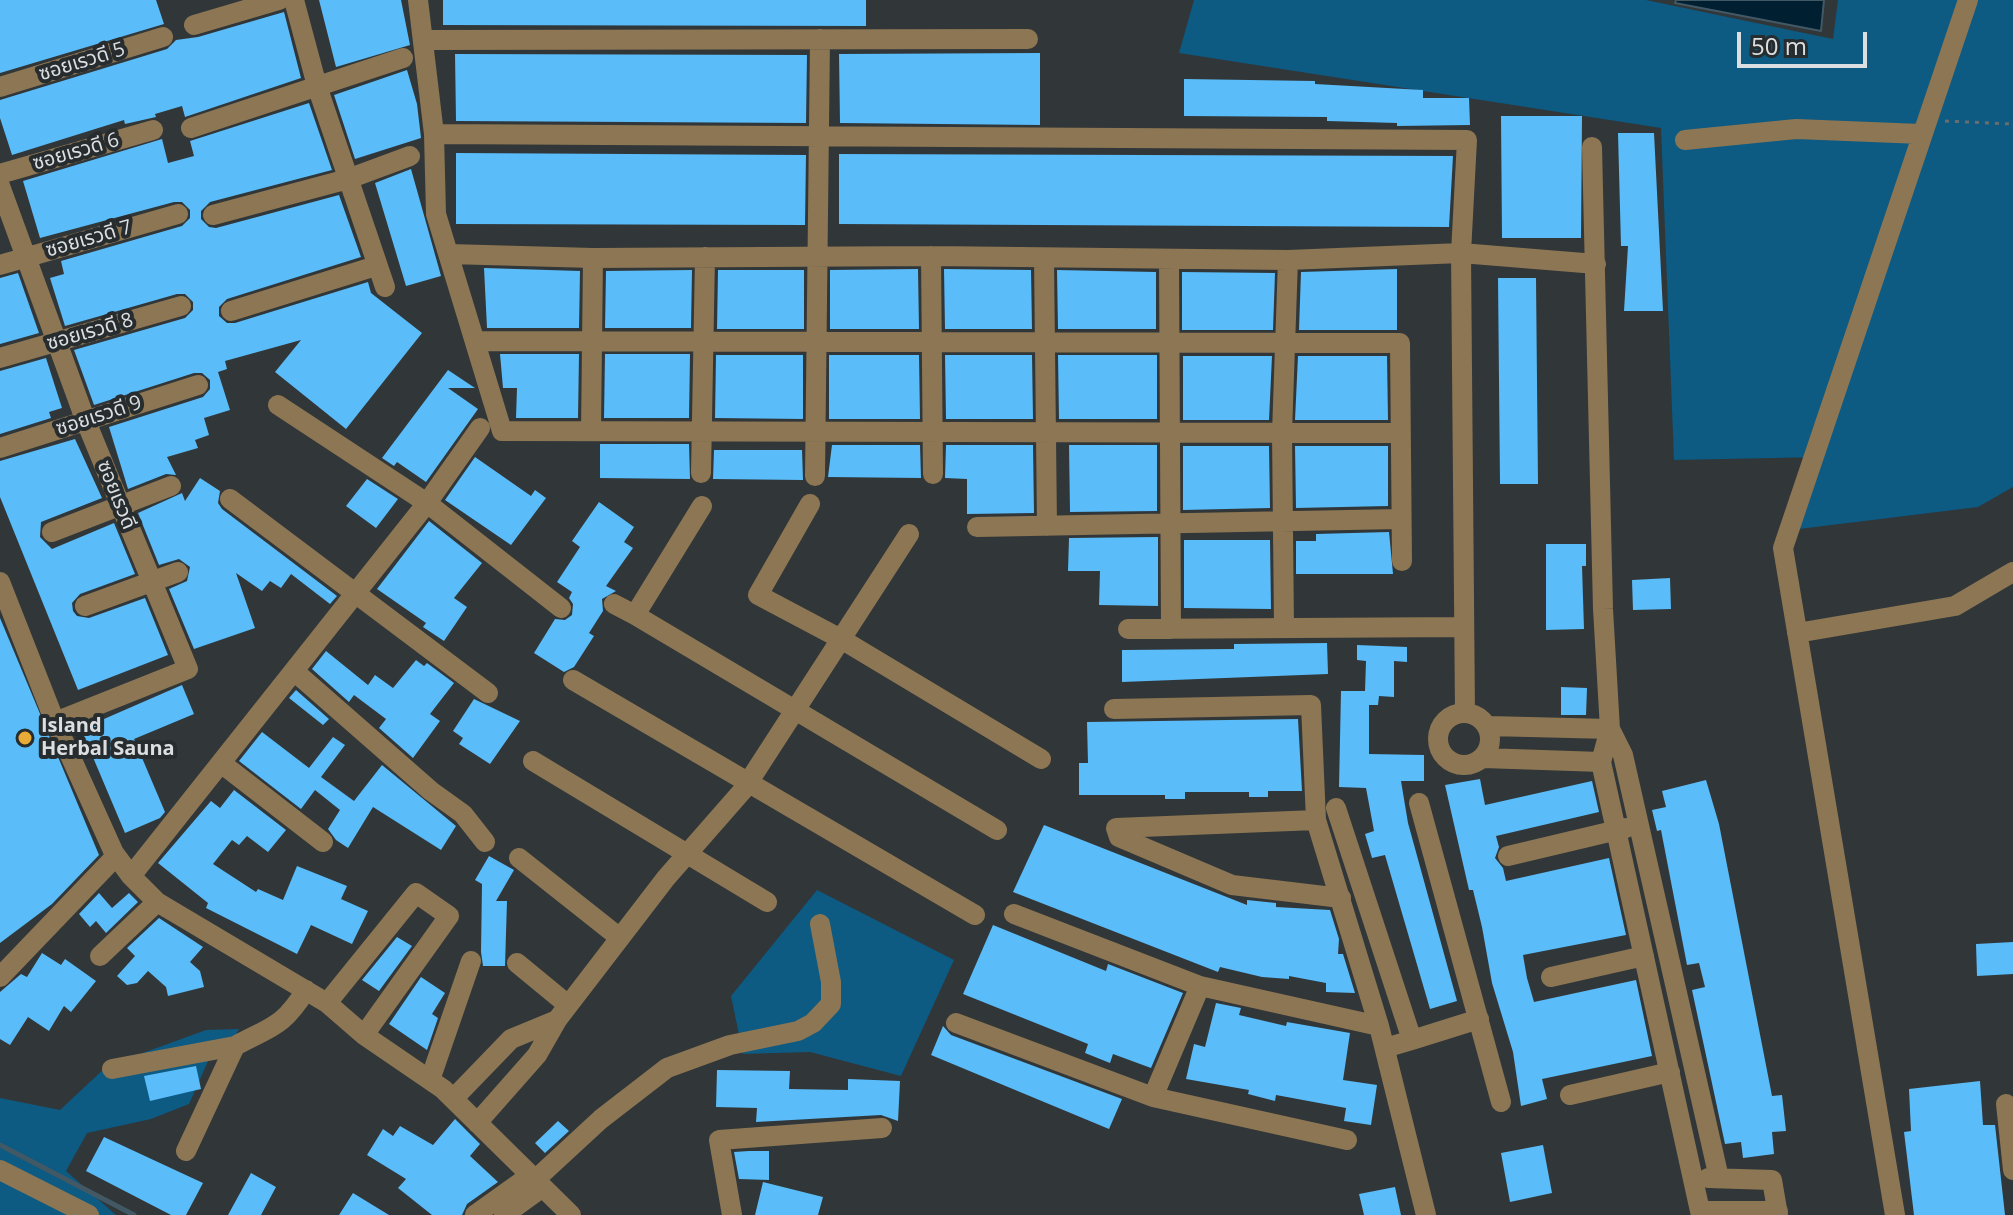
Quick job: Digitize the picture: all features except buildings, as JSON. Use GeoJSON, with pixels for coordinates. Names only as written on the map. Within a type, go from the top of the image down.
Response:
{"type":"FeatureCollection","features":[{"type":"Feature","properties":{"kind":"street"},"geometry":{"type":"LineString","coordinates":[[194,25],[279,0]]}},
{"type":"Feature","properties":{"kind":"street"},"geometry":{"type":"LineString","coordinates":[[294,0],[317,86],[385,287]]}},
{"type":"Feature","properties":{"kind":"street"},"geometry":{"type":"LineString","coordinates":[[418,0],[434,134],[436,214],[502,431],[1400,433]]}},
{"type":"Feature","properties":{"kind":"street"},"geometry":{"type":"LineString","coordinates":[[1895,1215],[1783,548],[1968,0]]}},
{"type":"Feature","properties":{"kind":"street","name":"ซอยเรวดี 5"},"geometry":{"type":"LineString","coordinates":[[0,87],[163,37]]}},
{"type":"Feature","properties":{"kind":"street"},"geometry":{"type":"LineString","coordinates":[[815,476],[820,39]]}},
{"type":"Feature","properties":{"kind":"street"},"geometry":{"type":"LineString","coordinates":[[424,40],[1028,39]]}},
{"type":"Feature","properties":{"kind":"street"},"geometry":{"type":"LineString","coordinates":[[191,128],[403,58]]}},
{"type":"Feature","properties":{"kind":"street"},"geometry":{"type":"LineString","coordinates":[[1685,140],[1796,129],[1923,127]]}},
{"type":"Feature","properties":{"kind":"street","name":"ซอยเรวดี 6"},"geometry":{"type":"LineString","coordinates":[[0,174],[153,130]]}},
{"type":"Feature","properties":{"kind":"street"},"geometry":{"type":"LineString","coordinates":[[434,134],[1467,140],[1461,253],[1465,713]]}},
{"type":"Feature","properties":{"kind":"street"},"geometry":{"type":"LineString","coordinates":[[1592,147],[1603,609],[1610,729],[1601,762],[1700,1211],[1778,1213],[1772,1180],[1693,1178]]}},
{"type":"Feature","properties":{"kind":"street"},"geometry":{"type":"LineString","coordinates":[[213,215],[348,179],[410,156]]}},
{"type":"Feature","properties":{"kind":"street","name":"ซอยเรวดี"},"geometry":{"type":"LineString","coordinates":[[0,186],[85,419],[188,669],[55,722]]}},
{"type":"Feature","properties":{"kind":"street","name":"ซอยเรวดี 7"},"geometry":{"type":"LineString","coordinates":[[0,265],[178,214]]}},
{"type":"Feature","properties":{"kind":"street"},"geometry":{"type":"LineString","coordinates":[[449,254],[593,258],[931,256],[1288,260],[1461,253],[1596,264]]}},
{"type":"Feature","properties":{"kind":"street"},"geometry":{"type":"LineString","coordinates":[[931,256],[933,474]]}},
{"type":"Feature","properties":{"kind":"street"},"geometry":{"type":"LineString","coordinates":[[701,473],[705,257]]}},
{"type":"Feature","properties":{"kind":"street"},"geometry":{"type":"LineString","coordinates":[[591,431],[593,258]]}},
{"type":"Feature","properties":{"kind":"street"},"geometry":{"type":"LineString","coordinates":[[1044,258],[1047,526]]}},
{"type":"Feature","properties":{"kind":"street"},"geometry":{"type":"LineString","coordinates":[[1169,260],[1171,433],[1168,522],[1171,629]]}},
{"type":"Feature","properties":{"kind":"street"},"geometry":{"type":"LineString","coordinates":[[1284,628],[1282,433],[1288,260]]}},
{"type":"Feature","properties":{"kind":"street"},"geometry":{"type":"LineString","coordinates":[[231,311],[376,266]]}},
{"type":"Feature","properties":{"kind":"street","name":"ซอยเรวดี 8"},"geometry":{"type":"LineString","coordinates":[[0,358],[181,306]]}},
{"type":"Feature","properties":{"kind":"street"},"geometry":{"type":"LineString","coordinates":[[475,341],[1400,343],[1402,561]]}},
{"type":"Feature","properties":{"kind":"street","name":"ซอยเรวดี 9"},"geometry":{"type":"LineString","coordinates":[[0,448],[198,385]]}},
{"type":"Feature","properties":{"kind":"street"},"geometry":{"type":"LineString","coordinates":[[278,405],[427,503],[561,608]]}},
{"type":"Feature","properties":{"kind":"street"},"geometry":{"type":"LineString","coordinates":[[131,876],[427,503],[480,428]]}},
{"type":"Feature","properties":{"kind":"street"},"geometry":{"type":"LineString","coordinates":[[52,532],[171,486]]}},
{"type":"Feature","properties":{"kind":"street"},"geometry":{"type":"LineString","coordinates":[[230,499],[488,693]]}},
{"type":"Feature","properties":{"kind":"street"},"geometry":{"type":"LineString","coordinates":[[810,504],[758,595],[841,639],[1041,759]]}},
{"type":"Feature","properties":{"kind":"street"},"geometry":{"type":"LineString","coordinates":[[635,615],[702,506]]}},
{"type":"Feature","properties":{"kind":"street"},"geometry":{"type":"LineString","coordinates":[[977,527],[1401,519]]}},
{"type":"Feature","properties":{"kind":"street"},"geometry":{"type":"LineString","coordinates":[[477,1123],[537,1055],[563,1012],[620,938],[747,784],[909,534]]}},
{"type":"Feature","properties":{"kind":"street"},"geometry":{"type":"LineString","coordinates":[[85,606],[178,572]]}},
{"type":"Feature","properties":{"kind":"street"},"geometry":{"type":"LineString","coordinates":[[1797,633],[1955,606],[2013,572]]}},
{"type":"Feature","properties":{"kind":"street"},"geometry":{"type":"LineString","coordinates":[[0,582],[55,722],[116,856],[131,876],[157,902],[327,1003],[364,1035],[430,1080],[571,1215]]}},
{"type":"Feature","properties":{"kind":"street"},"geometry":{"type":"LineString","coordinates":[[614,604],[997,830]]}},
{"type":"Feature","properties":{"kind":"street"},"geometry":{"type":"LineString","coordinates":[[1128,629],[1464,627]]}},
{"type":"Feature","properties":{"kind":"street"},"geometry":{"type":"LineString","coordinates":[[294,671],[431,791],[463,814],[485,842]]}},
{"type":"Feature","properties":{"kind":"street"},"geometry":{"type":"LineString","coordinates":[[573,680],[975,915]]}},
{"type":"Feature","properties":{"kind":"street"},"geometry":{"type":"LineString","coordinates":[[1114,709],[1311,705],[1316,820],[1379,1026],[1426,1215]]}},
{"type":"Feature","properties":{"kind":"street"},"geometry":{"type":"LineString","coordinates":[[1601,762],[1483,758],[1460,765],[1440,751],[1440,727],[1451,716],[1465,713],[1475,715],[1488,726],[1610,729]]}},
{"type":"Feature","properties":{"kind":"street"},"geometry":{"type":"LineString","coordinates":[[1483,758],[1491,743],[1488,726]]}},
{"type":"Feature","properties":{"kind":"street"},"geometry":{"type":"LineString","coordinates":[[1610,729],[1623,755],[1719,1178]]}},
{"type":"Feature","properties":{"kind":"street"},"geometry":{"type":"LineString","coordinates":[[533,761],[767,902]]}},
{"type":"Feature","properties":{"kind":"street"},"geometry":{"type":"LineString","coordinates":[[221,763],[323,842]]}},
{"type":"Feature","properties":{"kind":"street"},"geometry":{"type":"LineString","coordinates":[[1419,803],[1501,1102]]}},
{"type":"Feature","properties":{"kind":"street"},"geometry":{"type":"LineString","coordinates":[[1336,808],[1412,1040]]}},
{"type":"Feature","properties":{"kind":"street"},"geometry":{"type":"LineString","coordinates":[[1316,820],[1116,828],[1119,837],[1232,885],[1341,898]]}},
{"type":"Feature","properties":{"kind":"street"},"geometry":{"type":"LineString","coordinates":[[1508,856],[1638,825]]}},
{"type":"Feature","properties":{"kind":"street"},"geometry":{"type":"LineString","coordinates":[[0,977],[116,856]]}},
{"type":"Feature","properties":{"kind":"street"},"geometry":{"type":"LineString","coordinates":[[519,858],[620,938]]}},
{"type":"Feature","properties":{"kind":"street"},"geometry":{"type":"LineString","coordinates":[[327,1003],[416,893],[449,916],[364,1035]]}},
{"type":"Feature","properties":{"kind":"street"},"geometry":{"type":"LineString","coordinates":[[100,956],[157,902]]}},
{"type":"Feature","properties":{"kind":"street"},"geometry":{"type":"LineString","coordinates":[[1014,914],[1200,986],[1379,1026]]}},
{"type":"Feature","properties":{"kind":"street"},"geometry":{"type":"LineString","coordinates":[[504,1215],[601,1119],[667,1068],[730,1045],[798,1031],[813,1023],[831,1004],[831,982],[820,924]]}},
{"type":"Feature","properties":{"kind":"street"},"geometry":{"type":"LineString","coordinates":[[1551,977],[1644,956]]}},
{"type":"Feature","properties":{"kind":"street"},"geometry":{"type":"LineString","coordinates":[[430,1080],[471,961]]}},
{"type":"Feature","properties":{"kind":"street"},"geometry":{"type":"LineString","coordinates":[[517,963],[563,1012]]}},
{"type":"Feature","properties":{"kind":"street"},"geometry":{"type":"LineString","coordinates":[[1153,1097],[1200,986]]}},
{"type":"Feature","properties":{"kind":"street"},"geometry":{"type":"LineString","coordinates":[[112,1069],[235,1046],[282,1023],[306,990]]}},
{"type":"Feature","properties":{"kind":"street"},"geometry":{"type":"LineString","coordinates":[[453,1099],[511,1039],[563,1012]]}},
{"type":"Feature","properties":{"kind":"street"},"geometry":{"type":"LineString","coordinates":[[1385,1048],[1479,1019]]}},
{"type":"Feature","properties":{"kind":"street"},"geometry":{"type":"LineString","coordinates":[[956,1023],[1153,1097],[1347,1140]]}},
{"type":"Feature","properties":{"kind":"street"},"geometry":{"type":"LineString","coordinates":[[186,1151],[235,1046]]}},
{"type":"Feature","properties":{"kind":"street"},"geometry":{"type":"LineString","coordinates":[[1570,1095],[1670,1072]]}},
{"type":"Feature","properties":{"kind":"street"},"geometry":{"type":"LineString","coordinates":[[2006,1104],[2013,1170]]}},
{"type":"Feature","properties":{"kind":"street"},"geometry":{"type":"LineString","coordinates":[[732,1215],[719,1140],[882,1128]]}},
{"type":"Feature","properties":{"kind":"street"},"geometry":{"type":"LineString","coordinates":[[0,1170],[89,1215]]}},
{"type":"Feature","properties":{"kind":"street"},"geometry":{"type":"LineString","coordinates":[[475,1215],[537,1181]]}},
{"type":"Feature","properties":{"kind":"path"},"geometry":{"type":"LineString","coordinates":[[1923,127],[2013,124]]}},
{"type":"Feature","properties":{"kind":"shaded area"},"geometry":{"type":"Polygon","coordinates":[[[1194,0],[1646,0],[1833,39],[1838,0],[2013,0],[2013,487],[1978,507],[1799,529],[1824,457],[1674,460],[1661,128],[1179,53],[1194,0]]]}},
{"type":"Feature","properties":{"kind":"shaded area"},"geometry":{"type":"Polygon","coordinates":[[[1676,0],[1824,0],[1821,31],[1675,3],[1676,0]]]}},
{"type":"Feature","properties":{"kind":"shaded area"},"geometry":{"type":"Polygon","coordinates":[[[817,890],[954,960],[901,1076],[810,1052],[743,1054],[731,996],[817,890]]]}},
{"type":"Feature","properties":{"kind":"shaded area"},"geometry":{"type":"Polygon","coordinates":[[[239,1029],[231,1044],[209,1059],[189,1104],[151,1119],[87,1133],[66,1171],[116,1215],[0,1215],[0,1098],[60,1110],[107,1066],[206,1030],[239,1029]]]}},
{"type":"Feature","properties":{"kind":"waterway"},"geometry":{"type":"LineString","coordinates":[[0,1145],[134,1215]]}},
{"type":"Feature","properties":{"kind":"place","name":"Island Herbal Sauna"},"geometry":{"type":"Point","coordinates":[25,738]}}]}
